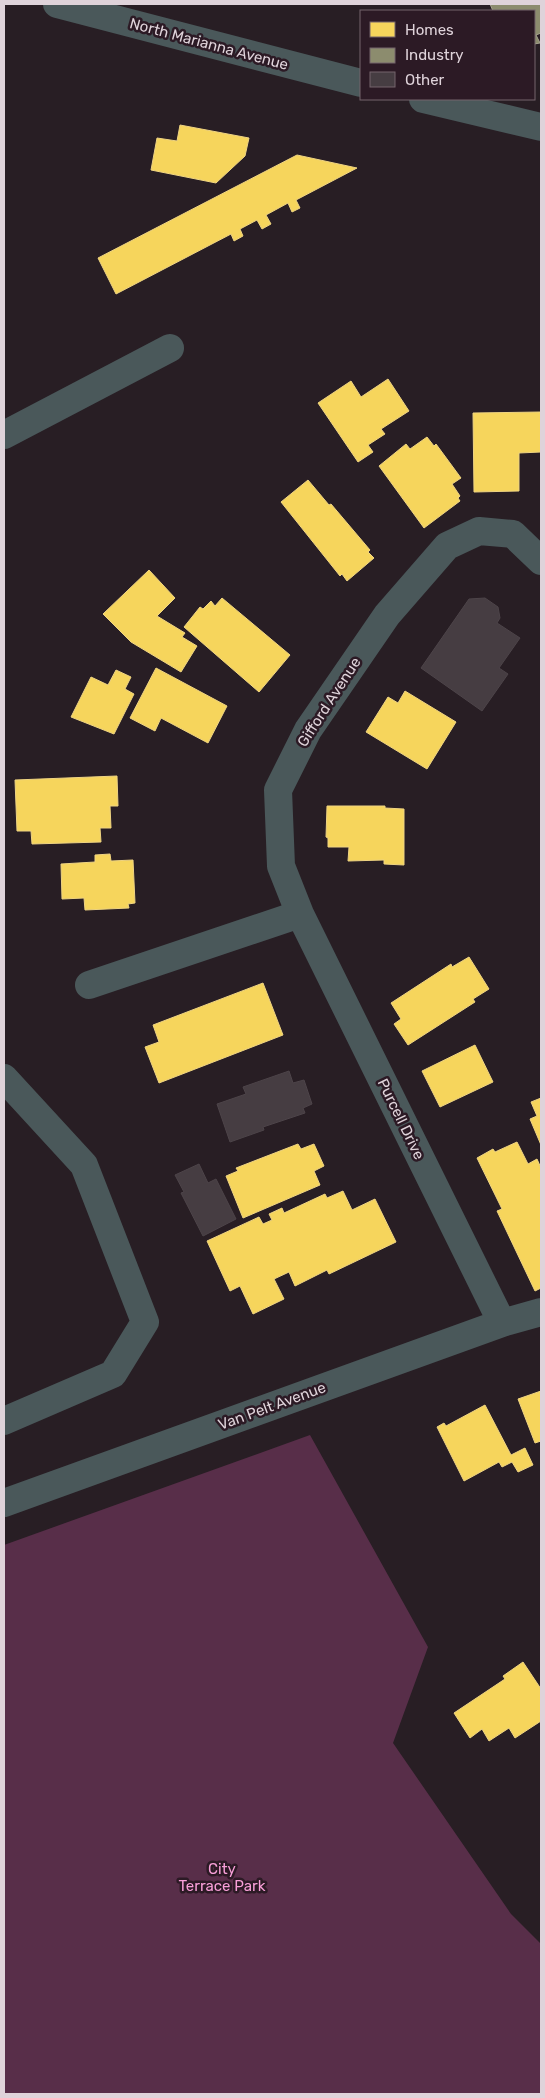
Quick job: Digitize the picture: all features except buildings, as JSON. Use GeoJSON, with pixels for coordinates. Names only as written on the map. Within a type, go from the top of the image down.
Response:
{"type":"FeatureCollection","features":[{"type":"Feature","properties":{"kind":"street","name":"North Marianna Avenue"},"geometry":{"type":"LineString","coordinates":[[57,4],[360,84]]}},
{"type":"Feature","properties":{"kind":"street"},"geometry":{"type":"LineString","coordinates":[[427,100],[541,128]]}},
{"type":"Feature","properties":{"kind":"street"},"geometry":{"type":"LineString","coordinates":[[4,434],[170,348]]}},
{"type":"Feature","properties":{"kind":"street","name":"Gifford Avenue"},"geometry":{"type":"LineString","coordinates":[[300,914],[281,866],[278,790],[308,730],[387,616],[447,546],[480,531],[513,534],[541,561]]}},
{"type":"Feature","properties":{"kind":"street"},"geometry":{"type":"LineString","coordinates":[[89,986],[300,914]]}},
{"type":"Feature","properties":{"kind":"street","name":"Purcell Drive"},"geometry":{"type":"LineString","coordinates":[[300,914],[502,1323]]}},
{"type":"Feature","properties":{"kind":"street"},"geometry":{"type":"LineString","coordinates":[[4,1078],[84,1165],[145,1322],[113,1374],[4,1421]]}},
{"type":"Feature","properties":{"kind":"street","name":"Van Pelt Avenue"},"geometry":{"type":"LineString","coordinates":[[4,1503],[502,1323],[541,1312]]}},
{"type":"Feature","properties":{"kind":"green space","name":"City Terrace Park"},"geometry":{"type":"Polygon","coordinates":[[[310,1435],[428,1647],[393,1743],[511,1914],[541,1944],[541,2094],[4,2094],[4,1545],[310,1435]]]}}]}
